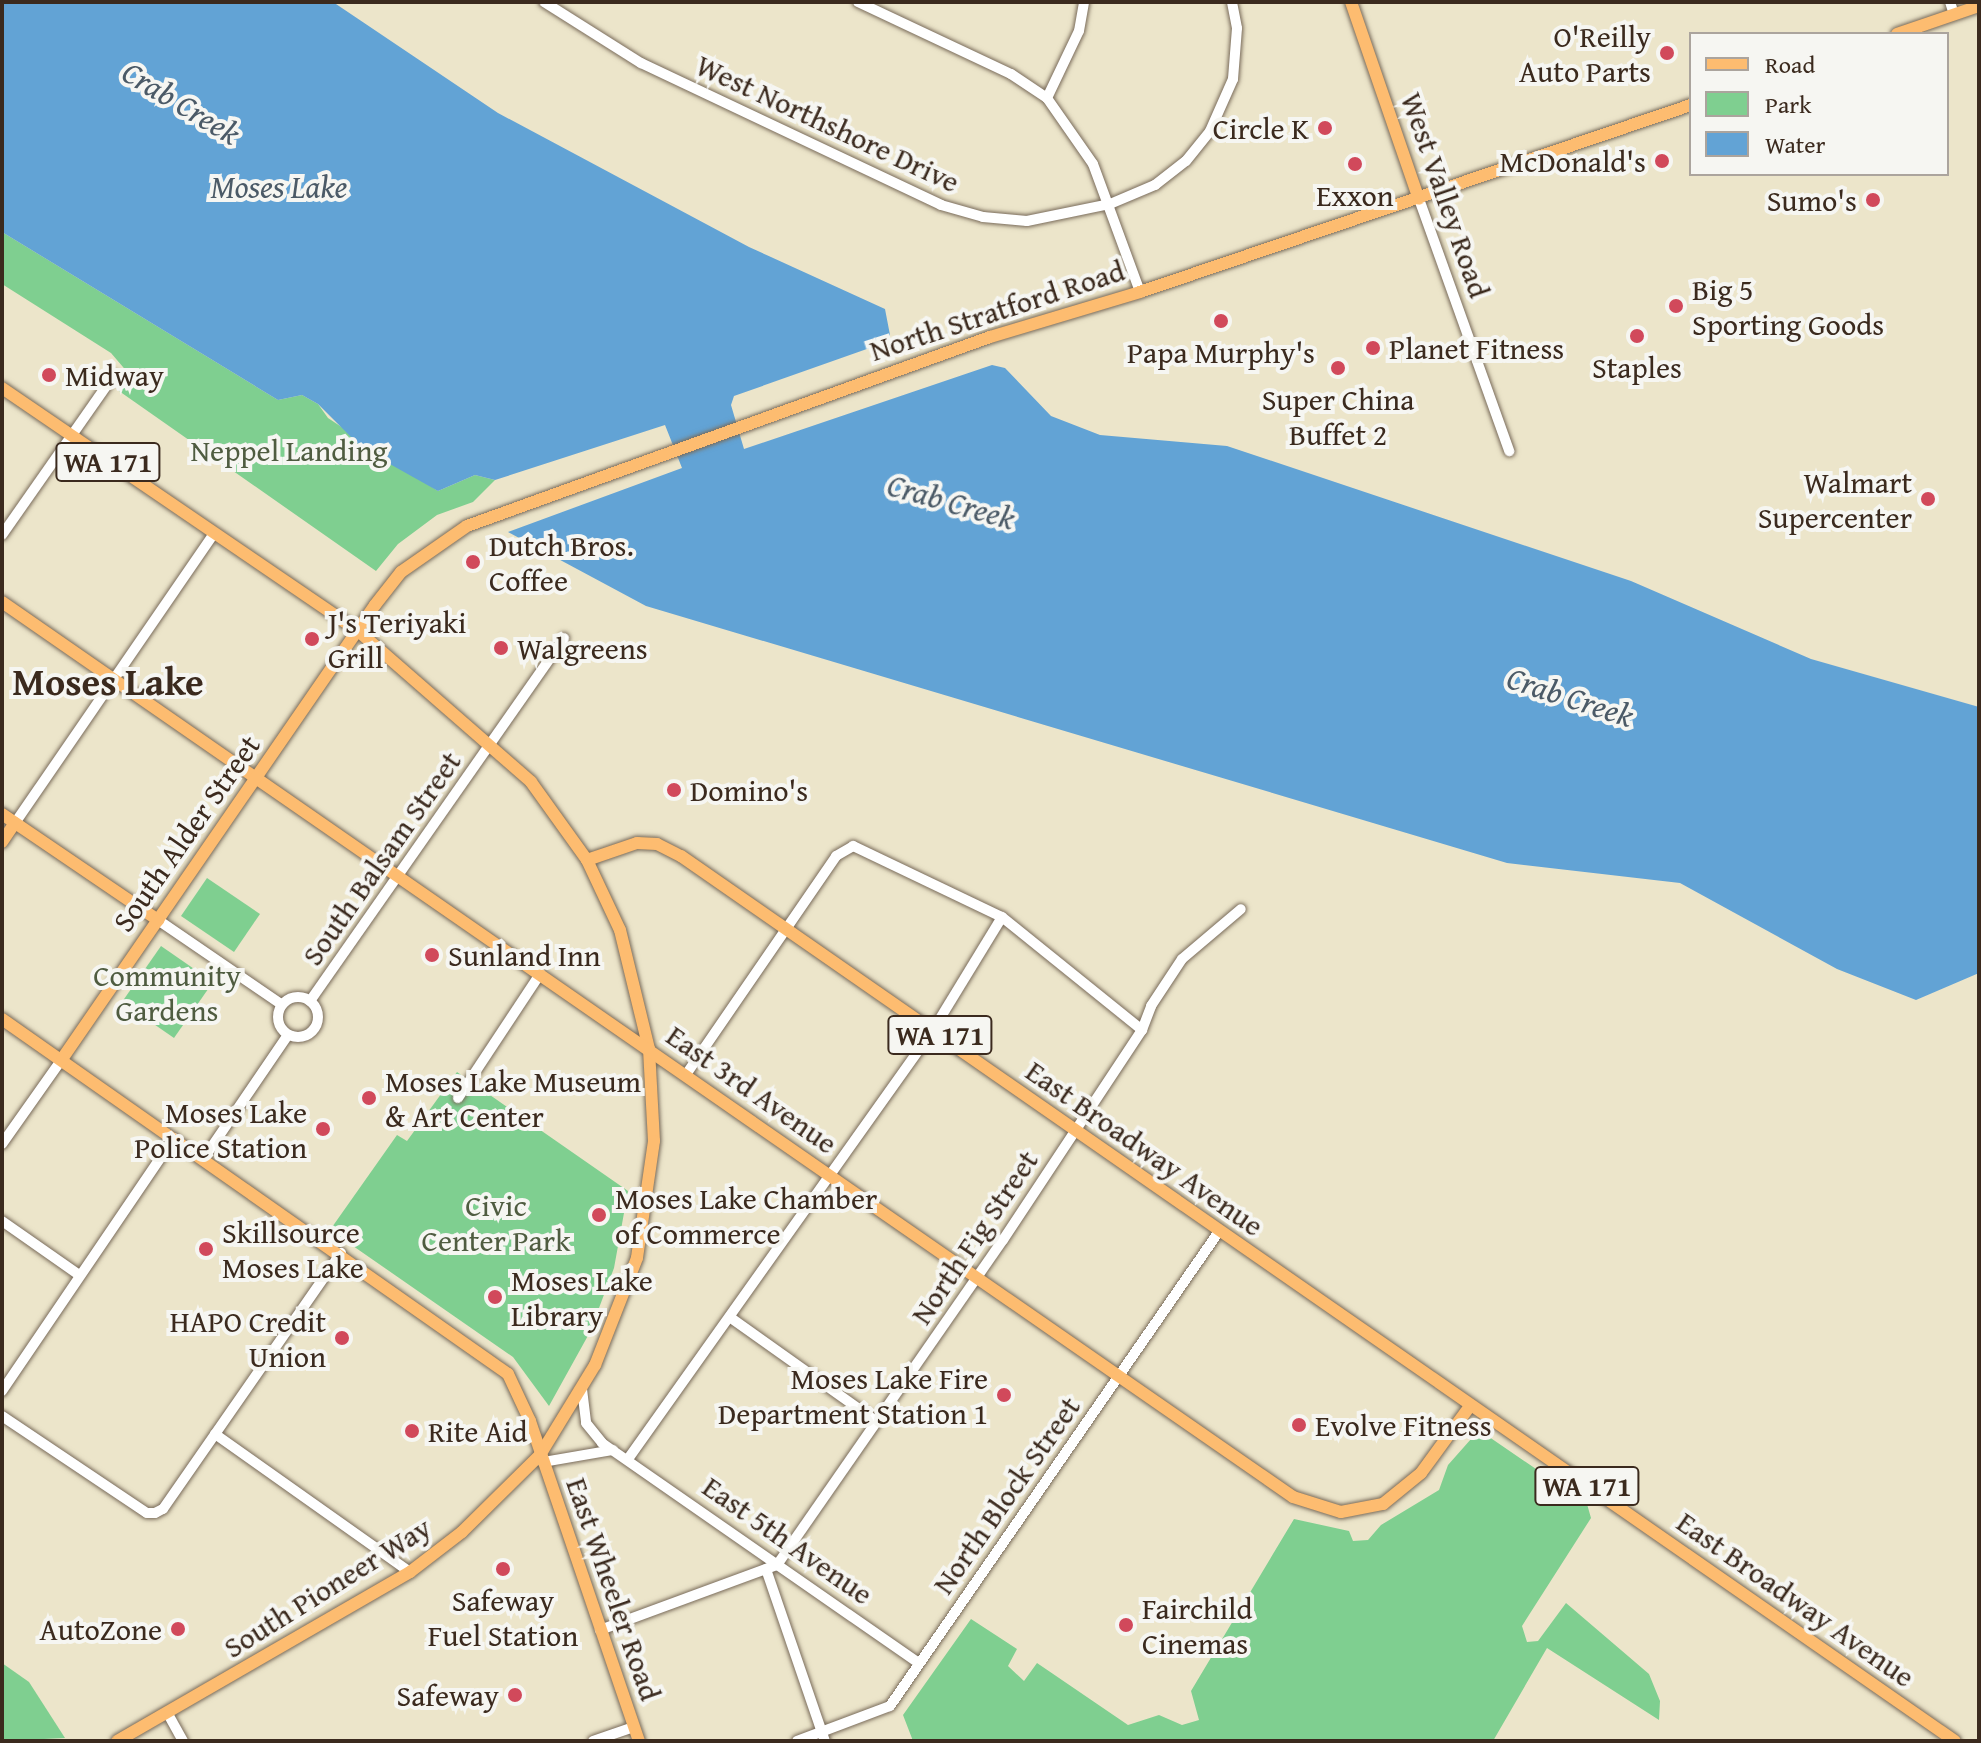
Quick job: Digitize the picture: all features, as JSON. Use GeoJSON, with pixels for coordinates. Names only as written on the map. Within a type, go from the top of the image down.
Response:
{"type":"FeatureCollection","features":[{"type":"Feature","properties":{"kind":"main road","name":"West Valley Road"},"geometry":{"type":"LineString","coordinates":[[1351,2],[1419,199]]}},
{"type":"Feature","properties":{"kind":"main road"},"geometry":{"type":"LineString","coordinates":[[1901,32],[1952,8],[1979,6]]}},
{"type":"Feature","properties":{"kind":"main road","name":"North Stratford Road"},"geometry":{"type":"LineString","coordinates":[[357,630],[401,572],[467,526],[651,456],[990,337],[1140,292],[1689,106]]}},
{"type":"Feature","properties":{"kind":"main road","name":"WA 171"},"geometry":{"type":"LineString","coordinates":[[2,388],[213,535],[357,630],[490,741],[552,806],[587,860]]}},
{"type":"Feature","properties":{"kind":"main road","name":"East 3rd Avenue"},"geometry":{"type":"LineString","coordinates":[[2,602],[1120,1374],[1293,1497],[1341,1512],[1364,1511],[1405,1491],[1470,1406]]}},
{"type":"Feature","properties":{"kind":"main road","name":"South Alder Street"},"geometry":{"type":"LineString","coordinates":[[62,1059],[357,630]]}},
{"type":"Feature","properties":{"kind":"main road"},"geometry":{"type":"LineString","coordinates":[[2,814],[158,920]]}},
{"type":"Feature","properties":{"kind":"main road"},"geometry":{"type":"LineString","coordinates":[[2,842],[15,823]]}},
{"type":"Feature","properties":{"kind":"main road","name":"East Broadway Avenue"},"geometry":{"type":"LineString","coordinates":[[587,860],[620,845],[657,844],[681,856],[1955,1741]]}},
{"type":"Feature","properties":{"kind":"main road","name":"South Pioneer Way"},"geometry":{"type":"LineString","coordinates":[[117,1741],[410,1572],[462,1532],[542,1458],[582,1388],[610,1333],[637,1258],[653,1166],[649,1049],[625,944],[587,860]]}},
{"type":"Feature","properties":{"kind":"main road"},"geometry":{"type":"LineString","coordinates":[[2,1019],[498,1364],[522,1399],[542,1458]]}},
{"type":"Feature","properties":{"kind":"main road","name":"East Wheeler Road"},"geometry":{"type":"LineString","coordinates":[[542,1458],[639,1741]]}},
{"type":"Feature","properties":{"kind":"street"},"geometry":{"type":"LineString","coordinates":[[858,2],[1011,74],[1047,98],[1093,164],[1140,292]]}},
{"type":"Feature","properties":{"kind":"street"},"geometry":{"type":"LineString","coordinates":[[1047,98],[1079,31],[1084,2]]}},
{"type":"Feature","properties":{"kind":"street","name":"West Northshore Drive"},"geometry":{"type":"LineString","coordinates":[[548,3],[641,63],[941,205],[983,217],[1027,221],[1110,204],[1155,185],[1186,161],[1210,131],[1233,79],[1237,28],[1232,2]]}},
{"type":"Feature","properties":{"kind":"street","name":"West Valley Road"},"geometry":{"type":"LineString","coordinates":[[1419,199],[1509,451]]}},
{"type":"Feature","properties":{"kind":"street"},"geometry":{"type":"LineString","coordinates":[[2,535],[114,375]]}},
{"type":"Feature","properties":{"kind":"street"},"geometry":{"type":"LineString","coordinates":[[15,823],[213,535]]}},
{"type":"Feature","properties":{"kind":"street","name":"South Balsam Street"},"geometry":{"type":"LineString","coordinates":[[310,1001],[564,638]]}},
{"type":"Feature","properties":{"kind":"street"},"geometry":{"type":"LineString","coordinates":[[685,1076],[846,846],[885,858],[1002,917],[1142,1030]]}},
{"type":"Feature","properties":{"kind":"street","name":"North Fig Street"},"geometry":{"type":"LineString","coordinates":[[771,1567],[876,1421],[1075,1131],[1142,1030],[1151,1006],[1182,959],[1241,909]]}},
{"type":"Feature","properties":{"kind":"street"},"geometry":{"type":"LineString","coordinates":[[628,1459],[933,1030],[1002,917]]}},
{"type":"Feature","properties":{"kind":"street"},"geometry":{"type":"LineString","coordinates":[[158,920],[282,1005],[278,1022],[288,1035]]}},
{"type":"Feature","properties":{"kind":"street"},"geometry":{"type":"LineString","coordinates":[[458,1098],[540,974]]}},
{"type":"Feature","properties":{"kind":"street","name":"South Balsam Street"},"geometry":{"type":"LineString","coordinates":[[204,1158],[288,1035],[300,1038],[315,1029],[318,1011],[310,1001],[292,998],[282,1005]]}},
{"type":"Feature","properties":{"kind":"street","name":"South Alder Street"},"geometry":{"type":"LineString","coordinates":[[2,1144],[62,1059]]}},
{"type":"Feature","properties":{"kind":"street"},"geometry":{"type":"LineString","coordinates":[[2,1391],[174,1138]]}},
{"type":"Feature","properties":{"kind":"street"},"geometry":{"type":"LineString","coordinates":[[2,1221],[79,1275]]}},
{"type":"Feature","properties":{"kind":"street","name":"North Block Street"},"geometry":{"type":"LineString","coordinates":[[797,1741],[824,1737],[890,1706],[1220,1230]]}},
{"type":"Feature","properties":{"kind":"street"},"geometry":{"type":"LineString","coordinates":[[2,1416],[147,1513],[155,1513],[163,1509],[341,1253]]}},
{"type":"Feature","properties":{"kind":"street"},"geometry":{"type":"LineString","coordinates":[[731,1318],[876,1421]]}},
{"type":"Feature","properties":{"kind":"street","name":"East 5th Avenue"},"geometry":{"type":"LineString","coordinates":[[582,1388],[586,1423],[613,1450],[771,1567],[918,1663]]}},
{"type":"Feature","properties":{"kind":"street"},"geometry":{"type":"LineString","coordinates":[[215,1434],[410,1572]]}},
{"type":"Feature","properties":{"kind":"street"},"geometry":{"type":"LineString","coordinates":[[542,1458],[613,1450]]}},
{"type":"Feature","properties":{"kind":"street"},"geometry":{"type":"LineString","coordinates":[[600,1630],[771,1567],[824,1737]]}},
{"type":"Feature","properties":{"kind":"street"},"geometry":{"type":"LineString","coordinates":[[168,1714],[183,1741]]}},
{"type":"Feature","properties":{"kind":"street"},"geometry":{"type":"LineString","coordinates":[[593,1741],[634,1727]]}},
{"type":"Feature","properties":{"kind":"green space","name":"Neppel Landing"},"geometry":{"type":"Polygon","coordinates":[[[2,232],[278,400],[302,395],[318,404],[328,418],[438,491],[475,475],[495,480],[473,502],[437,515],[398,544],[376,571],[119,391],[129,374],[111,353],[2,284],[2,232]]]}},
{"type":"Feature","properties":{"kind":"green space","name":"Community Gardens"},"geometry":{"type":"Polygon","coordinates":[[[207,878],[260,914],[234,952],[181,916],[207,878]]]}},
{"type":"Feature","properties":{"kind":"green space","name":"Community Gardens"},"geometry":{"type":"Polygon","coordinates":[[[161,946],[213,982],[174,1038],[122,1002],[161,946]]]}},
{"type":"Feature","properties":{"kind":"green space","name":"Civic Center Park"},"geometry":{"type":"Polygon","coordinates":[[[457,1072],[628,1191],[614,1268],[590,1332],[549,1406],[513,1357],[330,1230],[397,1135],[407,1141],[457,1072]]]}},
{"type":"Feature","properties":{"kind":"green space"},"geometry":{"type":"Polygon","coordinates":[[[1479,1430],[1587,1504],[1591,1518],[1522,1626],[1527,1642],[1538,1641],[1566,1603],[1649,1674],[1660,1701],[1659,1720],[1547,1648],[1493,1741],[913,1741],[903,1715],[971,1619],[1017,1649],[1008,1666],[1024,1681],[1037,1663],[1128,1725],[1159,1715],[1182,1725],[1199,1720],[1191,1691],[1294,1519],[1349,1531],[1353,1541],[1368,1540],[1381,1525],[1439,1490],[1448,1465],[1479,1430]]]}},
{"type":"Feature","properties":{"kind":"green space"},"geometry":{"type":"Polygon","coordinates":[[[2,1663],[29,1682],[65,1738],[2,1741],[2,1663]]]}},
{"type":"Feature","properties":{"kind":"water","name":"Moses Lake"},"geometry":{"type":"Polygon","coordinates":[[[2,2],[333,2],[498,113],[749,247],[885,309],[890,335],[881,344],[734,396],[731,405],[744,449],[992,365],[1005,368],[1051,416],[1100,435],[1227,446],[1631,581],[1811,659],[1979,707],[1979,973],[1916,1000],[1837,969],[1680,883],[1507,863],[646,606],[508,532],[682,468],[665,425],[495,480],[475,475],[438,491],[363,449],[318,404],[302,395],[278,400],[2,232],[2,2]]]}},
{"type":"Feature","properties":{"kind":"place","name":"O'Reilly Auto Parts"},"geometry":{"type":"Point","coordinates":[1667,53]}},
{"type":"Feature","properties":{"kind":"place","name":"Circle K"},"geometry":{"type":"Point","coordinates":[1325,128]}},
{"type":"Feature","properties":{"kind":"place","name":"McDonald's"},"geometry":{"type":"Point","coordinates":[1662,161]}},
{"type":"Feature","properties":{"kind":"place","name":"Exxon"},"geometry":{"type":"Point","coordinates":[1355,164]}},
{"type":"Feature","properties":{"kind":"place","name":"Sumo's"},"geometry":{"type":"Point","coordinates":[1873,200]}},
{"type":"Feature","properties":{"kind":"place","name":"Big 5 Sporting Goods"},"geometry":{"type":"Point","coordinates":[1676,306]}},
{"type":"Feature","properties":{"kind":"place","name":"Papa Murphy's"},"geometry":{"type":"Point","coordinates":[1221,321]}},
{"type":"Feature","properties":{"kind":"place","name":"Staples"},"geometry":{"type":"Point","coordinates":[1637,336]}},
{"type":"Feature","properties":{"kind":"place","name":"Planet Fitness"},"geometry":{"type":"Point","coordinates":[1373,348]}},
{"type":"Feature","properties":{"kind":"place","name":"Super China Buffet 2"},"geometry":{"type":"Point","coordinates":[1338,368]}},
{"type":"Feature","properties":{"kind":"place","name":"Midway"},"geometry":{"type":"Point","coordinates":[49,375]}},
{"type":"Feature","properties":{"kind":"place","name":"Walmart Supercenter"},"geometry":{"type":"Point","coordinates":[1928,499]}},
{"type":"Feature","properties":{"kind":"place","name":"Dutch Bros. Coffee"},"geometry":{"type":"Point","coordinates":[473,562]}},
{"type":"Feature","properties":{"kind":"place","name":"J's Teriyaki Grill"},"geometry":{"type":"Point","coordinates":[312,639]}},
{"type":"Feature","properties":{"kind":"place","name":"Walgreens"},"geometry":{"type":"Point","coordinates":[501,648]}},
{"type":"Feature","properties":{"kind":"place","name":"Domino's"},"geometry":{"type":"Point","coordinates":[674,790]}},
{"type":"Feature","properties":{"kind":"place","name":"Sunland Inn"},"geometry":{"type":"Point","coordinates":[432,955]}},
{"type":"Feature","properties":{"kind":"place","name":"Moses Lake Museum & Art Center"},"geometry":{"type":"Point","coordinates":[369,1098]}},
{"type":"Feature","properties":{"kind":"place","name":"Moses Lake Police Station"},"geometry":{"type":"Point","coordinates":[323,1129]}},
{"type":"Feature","properties":{"kind":"place","name":"Moses Lake Chamber of Commerce"},"geometry":{"type":"Point","coordinates":[599,1215]}},
{"type":"Feature","properties":{"kind":"place","name":"Skillsource Moses Lake"},"geometry":{"type":"Point","coordinates":[206,1249]}},
{"type":"Feature","properties":{"kind":"place","name":"Moses Lake Library"},"geometry":{"type":"Point","coordinates":[495,1297]}},
{"type":"Feature","properties":{"kind":"place","name":"HAPO Credit Union"},"geometry":{"type":"Point","coordinates":[342,1338]}},
{"type":"Feature","properties":{"kind":"place","name":"Moses Lake Fire Department Station 1"},"geometry":{"type":"Point","coordinates":[1004,1395]}},
{"type":"Feature","properties":{"kind":"place","name":"Evolve Fitness"},"geometry":{"type":"Point","coordinates":[1299,1425]}},
{"type":"Feature","properties":{"kind":"place","name":"Rite Aid"},"geometry":{"type":"Point","coordinates":[412,1431]}},
{"type":"Feature","properties":{"kind":"place","name":"Safeway Fuel Station"},"geometry":{"type":"Point","coordinates":[503,1569]}},
{"type":"Feature","properties":{"kind":"place","name":"Fairchild Cinemas"},"geometry":{"type":"Point","coordinates":[1126,1625]}},
{"type":"Feature","properties":{"kind":"place","name":"AutoZone"},"geometry":{"type":"Point","coordinates":[178,1629]}},
{"type":"Feature","properties":{"kind":"place","name":"Safeway"},"geometry":{"type":"Point","coordinates":[515,1695]}},
{"type":"Feature","properties":{"kind":"district","name":"Moses Lake"},"geometry":{"type":"Point","coordinates":[108,682]}},
{"type":"Feature","properties":{"kind":"water label","name":"Crab Creek"},"geometry":{"type":"Point","coordinates":[181,103]}},
{"type":"Feature","properties":{"kind":"water label","name":"Crab Creek"},"geometry":{"type":"Point","coordinates":[951,502]}},
{"type":"Feature","properties":{"kind":"water label","name":"Crab Creek"},"geometry":{"type":"Point","coordinates":[1570,697]}}]}
